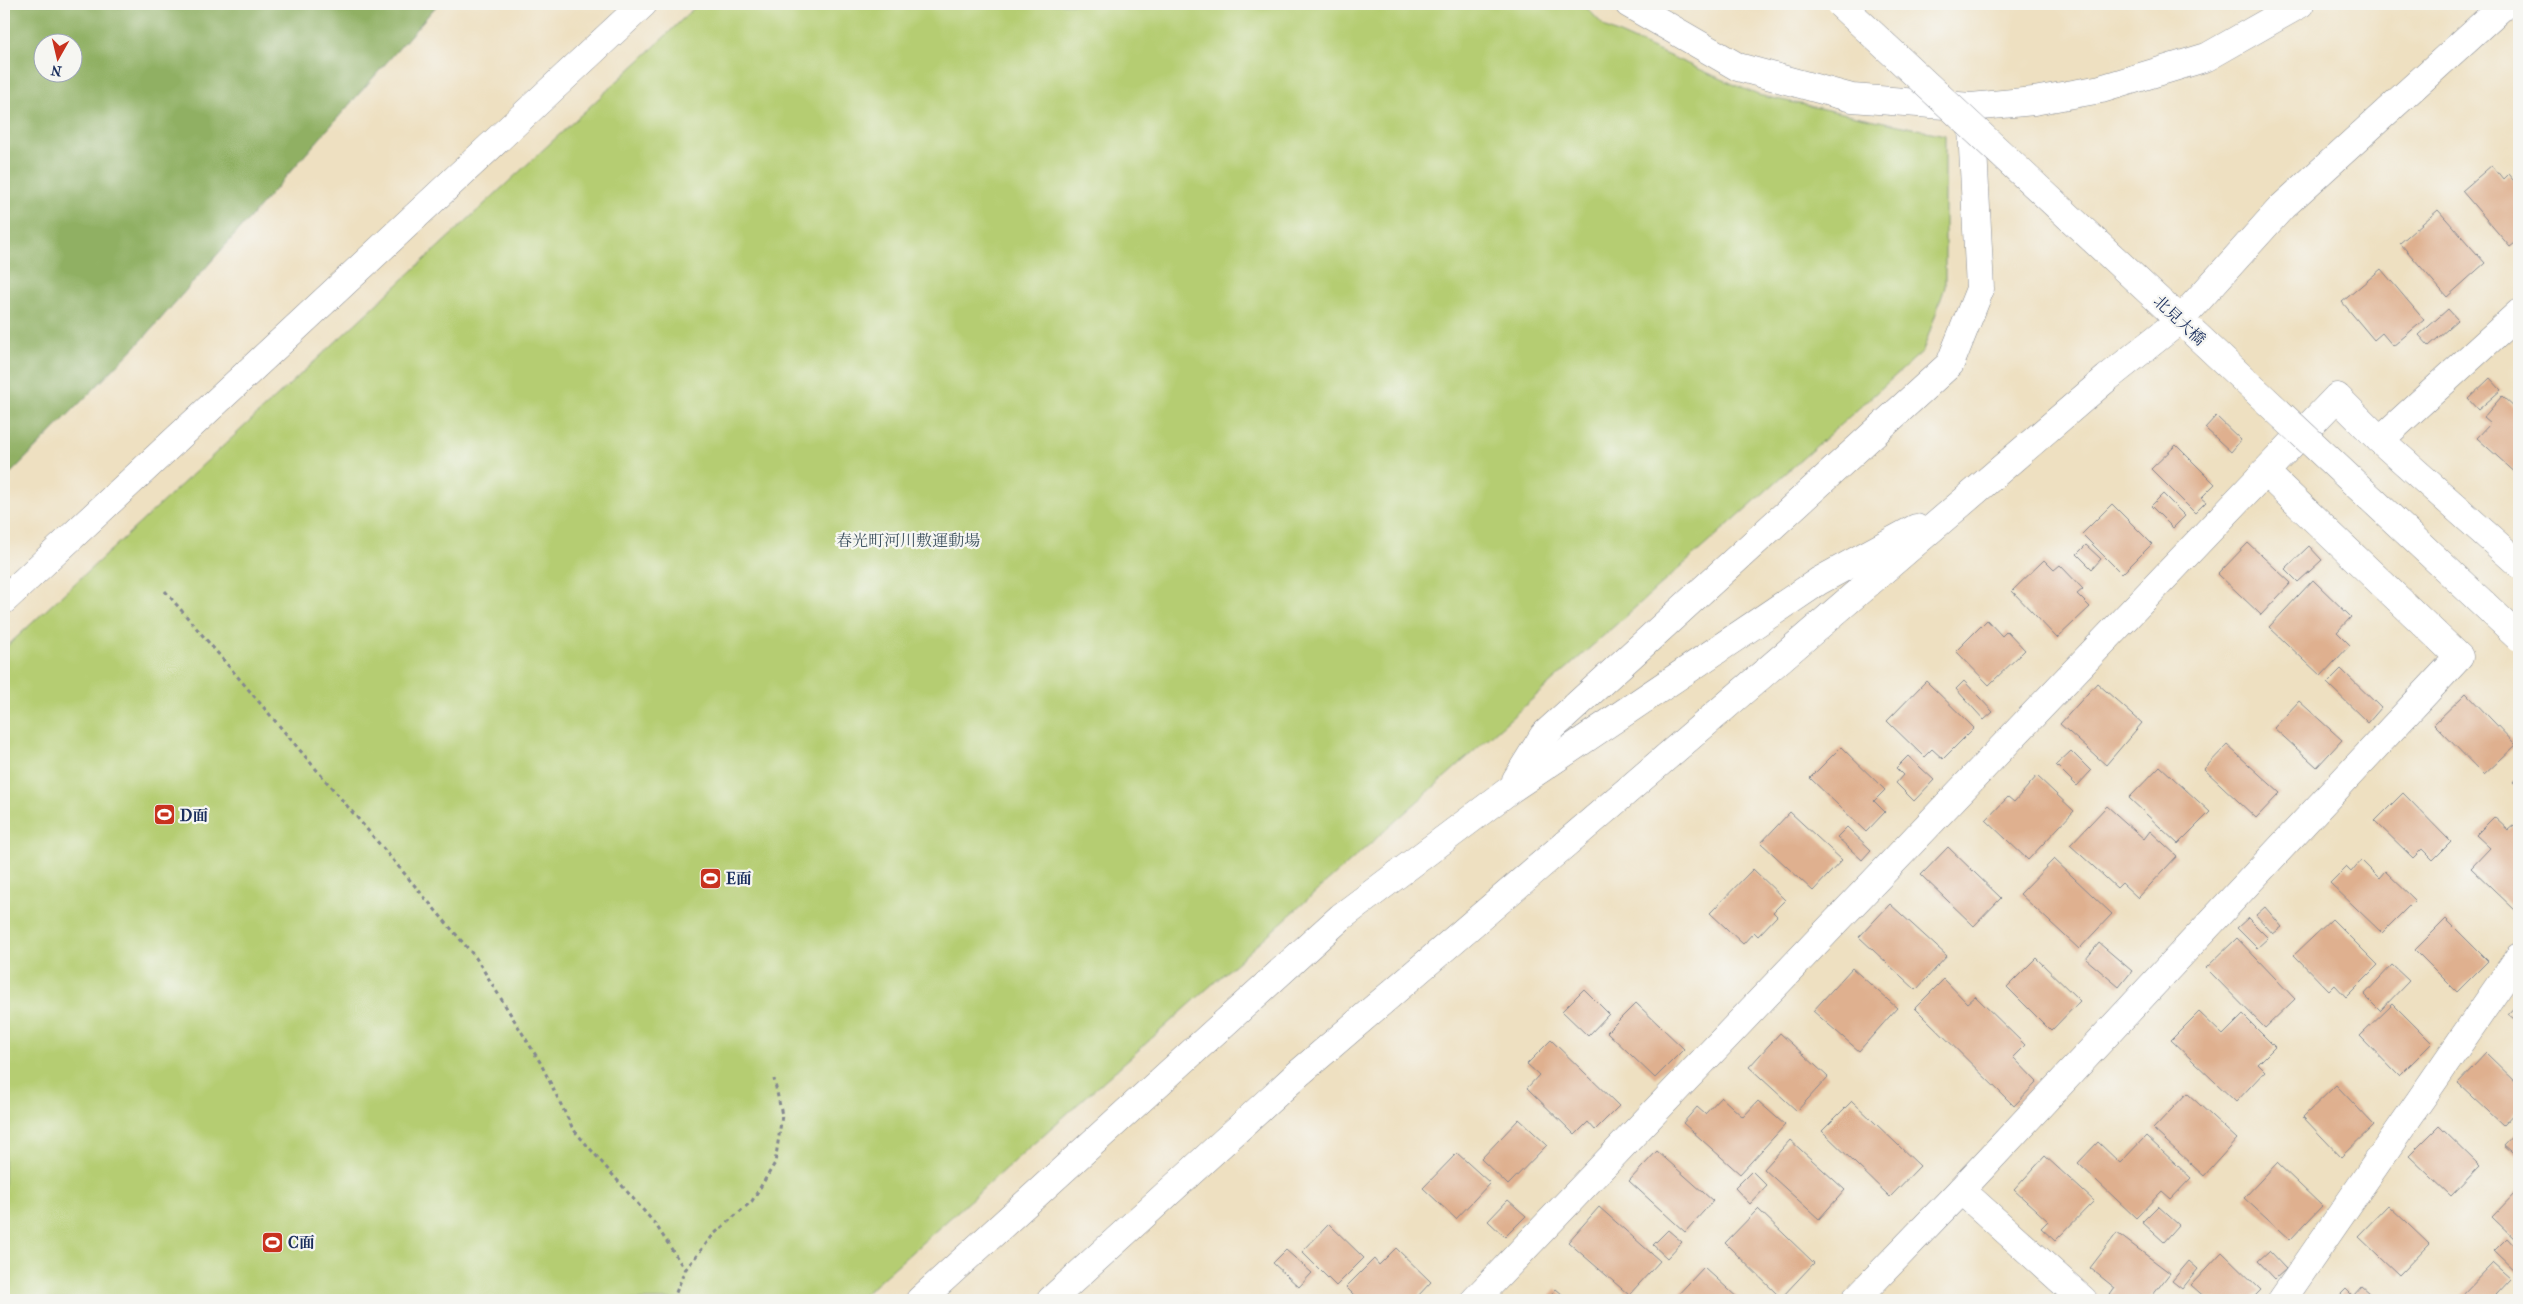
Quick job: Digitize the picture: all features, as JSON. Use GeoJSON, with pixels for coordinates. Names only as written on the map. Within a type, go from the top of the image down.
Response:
{"type":"FeatureCollection","features":[{"type":"Feature","properties":{"kind":"street"},"geometry":{"type":"LineString","coordinates":[[4,600],[643,4]]}},
{"type":"Feature","properties":{"kind":"street"},"geometry":{"type":"LineString","coordinates":[[1629,4],[1738,67],[1852,98],[1970,107],[2034,101],[2101,89],[2207,57],[2300,4]]}},
{"type":"Feature","properties":{"kind":"street","name":"北見大橋"},"geometry":{"type":"LineString","coordinates":[[1840,4],[2519,637]]}},
{"type":"Feature","properties":{"kind":"street"},"geometry":{"type":"LineString","coordinates":[[1051,1300],[1298,1074],[2107,378],[2180,320],[2282,207],[2505,4]]}},
{"type":"Feature","properties":{"kind":"street"},"geometry":{"type":"LineString","coordinates":[[1511,789],[1544,735],[1950,364],[1980,289],[1970,107]]}},
{"type":"Feature","properties":{"kind":"street"},"geometry":{"type":"LineString","coordinates":[[2380,440],[2519,312]]}},
{"type":"Feature","properties":{"kind":"street"},"geometry":{"type":"LineString","coordinates":[[1475,1300],[2337,397],[2380,440],[2519,564]]}},
{"type":"Feature","properties":{"kind":"street"},"geometry":{"type":"LineString","coordinates":[[1855,1300],[1961,1190],[2459,658],[2265,472]]}},
{"type":"Feature","properties":{"kind":"street"},"geometry":{"type":"LineString","coordinates":[[920,1300],[1342,917],[1511,789],[1819,580],[1964,502]]}},
{"type":"Feature","properties":{"kind":"street"},"geometry":{"type":"LineString","coordinates":[[2282,1300],[2519,957]]}},
{"type":"Feature","properties":{"kind":"street"},"geometry":{"type":"LineString","coordinates":[[1961,1190],[2082,1300]]}},
{"type":"Feature","properties":{"kind":"path"},"geometry":{"type":"LineString","coordinates":[[164,591],[476,958],[540,1062],[573,1129],[616,1175],[656,1225],[686,1270]]}},
{"type":"Feature","properties":{"kind":"path"},"geometry":{"type":"LineString","coordinates":[[673,1300],[686,1270],[714,1234],[752,1201],[775,1164],[782,1115],[774,1079]]}},
{"type":"Feature","properties":{"kind":"green space"},"geometry":{"type":"Polygon","coordinates":[[[4,4],[438,4],[143,339],[4,480],[4,4]]]}},
{"type":"Feature","properties":{"kind":"green space","name":"春光町河川敷運動場"},"geometry":{"type":"Polygon","coordinates":[[[698,4],[1583,4],[1606,28],[1758,95],[1945,135],[1945,287],[1923,351],[858,1300],[4,1300],[4,649],[654,47],[698,4]]]}},
{"type":"Feature","properties":{"kind":"building"},"geometry":{"type":"Polygon","coordinates":[[[2492,165],[2503,179],[2508,174],[2519,187],[2519,240],[2510,247],[2462,191],[2492,165]]]}},
{"type":"Feature","properties":{"kind":"building"},"geometry":{"type":"Polygon","coordinates":[[[2438,210],[2485,263],[2447,297],[2400,243],[2438,210]]]}},
{"type":"Feature","properties":{"kind":"building"},"geometry":{"type":"Polygon","coordinates":[[[2381,269],[2424,320],[2393,346],[2382,333],[2374,340],[2342,302],[2381,269]]]}},
{"type":"Feature","properties":{"kind":"building"},"geometry":{"type":"Polygon","coordinates":[[[2448,309],[2458,320],[2429,346],[2419,335],[2448,309]]]}},
{"type":"Feature","properties":{"kind":"building"},"geometry":{"type":"Polygon","coordinates":[[[2490,378],[2501,390],[2478,410],[2468,399],[2490,378]]]}},
{"type":"Feature","properties":{"kind":"building"},"geometry":{"type":"Polygon","coordinates":[[[2502,396],[2519,412],[2519,476],[2477,438],[2490,424],[2483,418],[2502,396]]]}},
{"type":"Feature","properties":{"kind":"building"},"geometry":{"type":"Polygon","coordinates":[[[2216,416],[2241,440],[2231,452],[2205,428],[2216,416]]]}},
{"type":"Feature","properties":{"kind":"building"},"geometry":{"type":"Polygon","coordinates":[[[2176,445],[2215,484],[2201,498],[2206,502],[2195,513],[2151,469],[2176,445]]]}},
{"type":"Feature","properties":{"kind":"building"},"geometry":{"type":"Polygon","coordinates":[[[2163,494],[2185,516],[2173,528],[2151,506],[2163,494]]]}},
{"type":"Feature","properties":{"kind":"building"},"geometry":{"type":"Polygon","coordinates":[[[2112,504],[2152,544],[2122,574],[2082,534],[2112,504]]]}},
{"type":"Feature","properties":{"kind":"building"},"geometry":{"type":"Polygon","coordinates":[[[2248,543],[2291,583],[2261,615],[2218,574],[2248,543]]]}},
{"type":"Feature","properties":{"kind":"building"},"geometry":{"type":"Polygon","coordinates":[[[2086,545],[2101,559],[2092,569],[2077,554],[2086,545]]]}},
{"type":"Feature","properties":{"kind":"building"},"geometry":{"type":"Polygon","coordinates":[[[2309,546],[2322,560],[2298,582],[2285,569],[2309,546]]]}},
{"type":"Feature","properties":{"kind":"building"},"geometry":{"type":"Polygon","coordinates":[[[2044,560],[2054,570],[2060,565],[2083,589],[2077,594],[2090,607],[2057,638],[2012,591],[2044,560]]]}},
{"type":"Feature","properties":{"kind":"building"},"geometry":{"type":"Polygon","coordinates":[[[2313,580],[2351,617],[2337,632],[2350,645],[2321,676],[2269,627],[2313,580]]]}},
{"type":"Feature","properties":{"kind":"building"},"geometry":{"type":"Polygon","coordinates":[[[1987,620],[2002,636],[2007,631],[2025,650],[1989,685],[1956,651],[1987,620]]]}},
{"type":"Feature","properties":{"kind":"building"},"geometry":{"type":"Polygon","coordinates":[[[2341,669],[2381,708],[2368,723],[2327,683],[2341,669]]]}},
{"type":"Feature","properties":{"kind":"building"},"geometry":{"type":"Polygon","coordinates":[[[1926,681],[1974,728],[1943,759],[1932,749],[1924,757],[1887,721],[1926,681]]]}},
{"type":"Feature","properties":{"kind":"building"},"geometry":{"type":"Polygon","coordinates":[[[1964,681],[1993,712],[1984,720],[1956,689],[1964,681]]]}},
{"type":"Feature","properties":{"kind":"building"},"geometry":{"type":"Polygon","coordinates":[[[2097,683],[2142,723],[2106,765],[2060,724],[2097,683]]]}},
{"type":"Feature","properties":{"kind":"building"},"geometry":{"type":"Polygon","coordinates":[[[2466,693],[2516,745],[2484,775],[2434,724],[2466,693]]]}},
{"type":"Feature","properties":{"kind":"building"},"geometry":{"type":"Polygon","coordinates":[[[2299,701],[2342,740],[2317,767],[2274,728],[2299,701]]]}},
{"type":"Feature","properties":{"kind":"building"},"geometry":{"type":"Polygon","coordinates":[[[2519,726],[2519,738],[2514,732],[2519,726]]]}},
{"type":"Feature","properties":{"kind":"building"},"geometry":{"type":"Polygon","coordinates":[[[2227,745],[2280,793],[2256,818],[2204,769],[2227,745]]]}},
{"type":"Feature","properties":{"kind":"building"},"geometry":{"type":"Polygon","coordinates":[[[1841,747],[1885,790],[1874,801],[1885,812],[1866,832],[1810,778],[1841,747]]]}},
{"type":"Feature","properties":{"kind":"building"},"geometry":{"type":"Polygon","coordinates":[[[2071,751],[2091,771],[2077,786],[2056,765],[2071,751]]]}},
{"type":"Feature","properties":{"kind":"building"},"geometry":{"type":"Polygon","coordinates":[[[1908,756],[1934,780],[1914,801],[1896,783],[1903,775],[1896,768],[1908,756]]]}},
{"type":"Feature","properties":{"kind":"building"},"geometry":{"type":"Polygon","coordinates":[[[2160,766],[2210,812],[2178,844],[2129,798],[2160,766]]]}},
{"type":"Feature","properties":{"kind":"building"},"geometry":{"type":"Polygon","coordinates":[[[2519,775],[2519,787],[2513,782],[2519,775]]]}},
{"type":"Feature","properties":{"kind":"building"},"geometry":{"type":"Polygon","coordinates":[[[2037,776],[2074,811],[2028,860],[1986,820],[2008,797],[2014,802],[2037,776]]]}},
{"type":"Feature","properties":{"kind":"building"},"geometry":{"type":"Polygon","coordinates":[[[2403,793],[2451,842],[2433,860],[2422,849],[2413,858],[2375,821],[2403,793]]]}},
{"type":"Feature","properties":{"kind":"building"},"geometry":{"type":"Polygon","coordinates":[[[2107,806],[2144,839],[2150,831],[2177,856],[2138,898],[2122,883],[2117,888],[2070,845],[2107,806]]]}},
{"type":"Feature","properties":{"kind":"building"},"geometry":{"type":"Polygon","coordinates":[[[1790,812],[1842,860],[1813,891],[1761,843],[1790,812]]]}},
{"type":"Feature","properties":{"kind":"building"},"geometry":{"type":"Polygon","coordinates":[[[2494,817],[2508,830],[2514,825],[2519,830],[2519,907],[2516,911],[2471,868],[2490,848],[2476,835],[2494,817]]]}},
{"type":"Feature","properties":{"kind":"building"},"geometry":{"type":"Polygon","coordinates":[[[1847,827],[1871,850],[1862,860],[1837,837],[1847,827]]]}},
{"type":"Feature","properties":{"kind":"building"},"geometry":{"type":"Polygon","coordinates":[[[1948,847],[2001,898],[1974,926],[1921,875],[1948,847]]]}},
{"type":"Feature","properties":{"kind":"building"},"geometry":{"type":"Polygon","coordinates":[[[2054,859],[2112,914],[2079,949],[2020,894],[2054,859]]]}},
{"type":"Feature","properties":{"kind":"building"},"geometry":{"type":"Polygon","coordinates":[[[2361,860],[2379,878],[2385,871],[2415,900],[2382,933],[2330,883],[2346,867],[2351,872],[2361,860]]]}},
{"type":"Feature","properties":{"kind":"building"},"geometry":{"type":"Polygon","coordinates":[[[1753,869],[1785,900],[1773,912],[1777,916],[1758,936],[1754,932],[1743,944],[1710,913],[1753,869]]]}},
{"type":"Feature","properties":{"kind":"building"},"geometry":{"type":"Polygon","coordinates":[[[1890,904],[1947,956],[1916,990],[1859,937],[1890,904]]]}},
{"type":"Feature","properties":{"kind":"building"},"geometry":{"type":"Polygon","coordinates":[[[2265,907],[2282,927],[2273,934],[2256,915],[2265,907]]]}},
{"type":"Feature","properties":{"kind":"building"},"geometry":{"type":"Polygon","coordinates":[[[2248,918],[2268,938],[2257,948],[2237,928],[2248,918]]]}},
{"type":"Feature","properties":{"kind":"building"},"geometry":{"type":"Polygon","coordinates":[[[2332,919],[2378,965],[2346,997],[2335,985],[2329,991],[2294,955],[2332,919]]]}},
{"type":"Feature","properties":{"kind":"building"},"geometry":{"type":"Polygon","coordinates":[[[2446,919],[2488,961],[2457,992],[2415,950],[2446,919]]]}},
{"type":"Feature","properties":{"kind":"building"},"geometry":{"type":"Polygon","coordinates":[[[2237,938],[2295,999],[2265,1028],[2206,968],[2237,938]]]}},
{"type":"Feature","properties":{"kind":"building"},"geometry":{"type":"Polygon","coordinates":[[[2099,943],[2132,971],[2119,987],[2086,959],[2099,943]]]}},
{"type":"Feature","properties":{"kind":"building"},"geometry":{"type":"Polygon","coordinates":[[[2036,958],[2080,1001],[2051,1031],[2007,987],[2036,958]]]}},
{"type":"Feature","properties":{"kind":"building"},"geometry":{"type":"Polygon","coordinates":[[[2392,965],[2409,981],[2380,1011],[2364,995],[2392,965]]]}},
{"type":"Feature","properties":{"kind":"building"},"geometry":{"type":"Polygon","coordinates":[[[1852,968],[1897,1008],[1859,1051],[1813,1011],[1852,968]]]}},
{"type":"Feature","properties":{"kind":"building"},"geometry":{"type":"Polygon","coordinates":[[[1944,979],[1967,1003],[1975,996],[2025,1045],[2013,1057],[2037,1082],[2014,1106],[1915,1008],[1944,979]]]}},
{"type":"Feature","properties":{"kind":"building"},"geometry":{"type":"Polygon","coordinates":[[[1584,989],[1609,1014],[1588,1036],[1562,1011],[1584,989]]]}},
{"type":"Feature","properties":{"kind":"building"},"geometry":{"type":"Polygon","coordinates":[[[2519,1002],[2519,1023],[2508,1014],[2519,1002]]]}},
{"type":"Feature","properties":{"kind":"building"},"geometry":{"type":"Polygon","coordinates":[[[1636,1003],[1684,1049],[1655,1078],[1607,1032],[1636,1003]]]}},
{"type":"Feature","properties":{"kind":"building"},"geometry":{"type":"Polygon","coordinates":[[[2393,1004],[2432,1043],[2399,1076],[2360,1036],[2393,1004]]]}},
{"type":"Feature","properties":{"kind":"building"},"geometry":{"type":"Polygon","coordinates":[[[2199,1012],[2223,1035],[2243,1015],[2275,1047],[2258,1064],[2265,1071],[2236,1102],[2171,1040],[2199,1012]]]}},
{"type":"Feature","properties":{"kind":"building"},"geometry":{"type":"Polygon","coordinates":[[[1780,1033],[1828,1077],[1797,1111],[1749,1067],[1780,1033]]]}},
{"type":"Feature","properties":{"kind":"building"},"geometry":{"type":"Polygon","coordinates":[[[1551,1040],[1619,1106],[1595,1130],[1588,1122],[1575,1135],[1527,1088],[1539,1075],[1527,1064],[1551,1040]]]}},
{"type":"Feature","properties":{"kind":"building"},"geometry":{"type":"Polygon","coordinates":[[[2486,1053],[2519,1085],[2519,1108],[2503,1125],[2458,1083],[2486,1053]]]}},
{"type":"Feature","properties":{"kind":"building"},"geometry":{"type":"Polygon","coordinates":[[[2336,1085],[2374,1125],[2341,1157],[2303,1117],[2336,1085]]]}},
{"type":"Feature","properties":{"kind":"building"},"geometry":{"type":"Polygon","coordinates":[[[2187,1093],[2237,1139],[2204,1176],[2153,1129],[2187,1093]]]}},
{"type":"Feature","properties":{"kind":"building"},"geometry":{"type":"Polygon","coordinates":[[[1721,1097],[1743,1117],[1758,1101],[1785,1125],[1740,1174],[1683,1123],[1697,1107],[1705,1114],[1721,1097]]]}},
{"type":"Feature","properties":{"kind":"building"},"geometry":{"type":"Polygon","coordinates":[[[1852,1101],[1920,1166],[1890,1197],[1822,1131],[1852,1101]]]}},
{"type":"Feature","properties":{"kind":"building"},"geometry":{"type":"Polygon","coordinates":[[[1519,1119],[1547,1145],[1508,1185],[1481,1159],[1519,1119]]]}},
{"type":"Feature","properties":{"kind":"building"},"geometry":{"type":"Polygon","coordinates":[[[2439,1126],[2480,1166],[2451,1196],[2409,1156],[2439,1126]]]}},
{"type":"Feature","properties":{"kind":"building"},"geometry":{"type":"Polygon","coordinates":[[[2519,1130],[2519,1157],[2518,1158],[2504,1146],[2519,1130]]]}},
{"type":"Feature","properties":{"kind":"building"},"geometry":{"type":"Polygon","coordinates":[[[2146,1136],[2191,1178],[2171,1199],[2162,1191],[2136,1218],[2078,1163],[2098,1142],[2120,1163],[2146,1136]]]}},
{"type":"Feature","properties":{"kind":"building"},"geometry":{"type":"Polygon","coordinates":[[[1790,1140],[1845,1190],[1819,1219],[1764,1169],[1790,1140]]]}},
{"type":"Feature","properties":{"kind":"building"},"geometry":{"type":"Polygon","coordinates":[[[1657,1151],[1713,1201],[1685,1232],[1629,1181],[1657,1151]]]}},
{"type":"Feature","properties":{"kind":"building"},"geometry":{"type":"Polygon","coordinates":[[[1457,1153],[1490,1183],[1456,1219],[1423,1188],[1457,1153]]]}},
{"type":"Feature","properties":{"kind":"building"},"geometry":{"type":"Polygon","coordinates":[[[2045,1156],[2094,1201],[2055,1241],[2041,1228],[2048,1221],[2014,1190],[2045,1156]]]}},
{"type":"Feature","properties":{"kind":"building"},"geometry":{"type":"Polygon","coordinates":[[[2277,1163],[2322,1206],[2290,1240],[2244,1198],[2277,1163]]]}},
{"type":"Feature","properties":{"kind":"building"},"geometry":{"type":"Polygon","coordinates":[[[1752,1171],[1767,1186],[1750,1204],[1735,1188],[1752,1171]]]}},
{"type":"Feature","properties":{"kind":"building"},"geometry":{"type":"Polygon","coordinates":[[[2519,1189],[2519,1243],[2492,1217],[2519,1189]]]}},
{"type":"Feature","properties":{"kind":"building"},"geometry":{"type":"Polygon","coordinates":[[[1508,1200],[1526,1216],[1505,1237],[1488,1221],[1508,1200]]]}},
{"type":"Feature","properties":{"kind":"building"},"geometry":{"type":"Polygon","coordinates":[[[2388,1205],[2429,1244],[2399,1275],[2358,1236],[2388,1205]]]}},
{"type":"Feature","properties":{"kind":"building"},"geometry":{"type":"Polygon","coordinates":[[[2158,1206],[2179,1225],[2164,1242],[2142,1222],[2158,1206]]]}},
{"type":"Feature","properties":{"kind":"building"},"geometry":{"type":"Polygon","coordinates":[[[1599,1207],[1660,1261],[1629,1295],[1568,1242],[1599,1207]]]}},
{"type":"Feature","properties":{"kind":"building"},"geometry":{"type":"Polygon","coordinates":[[[1758,1209],[1814,1263],[1781,1298],[1725,1243],[1758,1209]]]}},
{"type":"Feature","properties":{"kind":"building"},"geometry":{"type":"Polygon","coordinates":[[[1329,1224],[1364,1258],[1336,1286],[1302,1252],[1329,1224]]]}},
{"type":"Feature","properties":{"kind":"building"},"geometry":{"type":"Polygon","coordinates":[[[1668,1230],[1682,1242],[1667,1258],[1653,1245],[1668,1230]]]}},
{"type":"Feature","properties":{"kind":"building"},"geometry":{"type":"Polygon","coordinates":[[[2117,1233],[2170,1273],[2149,1300],[2117,1300],[2110,1295],[2115,1288],[2090,1268],[2117,1233]]]}},
{"type":"Feature","properties":{"kind":"building"},"geometry":{"type":"Polygon","coordinates":[[[2507,1238],[2519,1251],[2519,1275],[2494,1251],[2507,1238]]]}},
{"type":"Feature","properties":{"kind":"building"},"geometry":{"type":"Polygon","coordinates":[[[1396,1248],[1431,1282],[1417,1297],[1420,1300],[1359,1300],[1346,1287],[1374,1259],[1379,1265],[1396,1248]]]}},
{"type":"Feature","properties":{"kind":"building"},"geometry":{"type":"Polygon","coordinates":[[[1286,1250],[1312,1273],[1299,1287],[1273,1263],[1286,1250]]]}},
{"type":"Feature","properties":{"kind":"building"},"geometry":{"type":"Polygon","coordinates":[[[2269,1251],[2286,1269],[2275,1279],[2258,1261],[2269,1251]]]}},
{"type":"Feature","properties":{"kind":"building"},"geometry":{"type":"Polygon","coordinates":[[[2222,1252],[2261,1290],[2251,1300],[2208,1300],[2191,1285],[2222,1252]]]}},
{"type":"Feature","properties":{"kind":"building"},"geometry":{"type":"Polygon","coordinates":[[[2189,1261],[2198,1269],[2182,1289],[2172,1281],[2189,1261]]]}},
{"type":"Feature","properties":{"kind":"building"},"geometry":{"type":"Polygon","coordinates":[[[2493,1263],[2511,1279],[2496,1295],[2501,1300],[2457,1300],[2493,1263]]]}},
{"type":"Feature","properties":{"kind":"building"},"geometry":{"type":"Polygon","coordinates":[[[1704,1267],[1740,1300],[1673,1300],[1704,1267]]]}},
{"type":"Feature","properties":{"kind":"building"},"geometry":{"type":"Polygon","coordinates":[[[2362,1286],[2378,1300],[2335,1300],[2346,1289],[2353,1296],[2362,1286]]]}},
{"type":"Feature","properties":{"kind":"building"},"geometry":{"type":"Polygon","coordinates":[[[1556,1289],[1569,1300],[1546,1300],[1556,1289]]]}},
{"type":"Feature","properties":{"kind":"place","name":"D面"},"geometry":{"type":"Point","coordinates":[164,815]}},
{"type":"Feature","properties":{"kind":"place","name":"E面"},"geometry":{"type":"Point","coordinates":[710,878]}},
{"type":"Feature","properties":{"kind":"place","name":"C面"},"geometry":{"type":"Point","coordinates":[272,1242]}}]}
